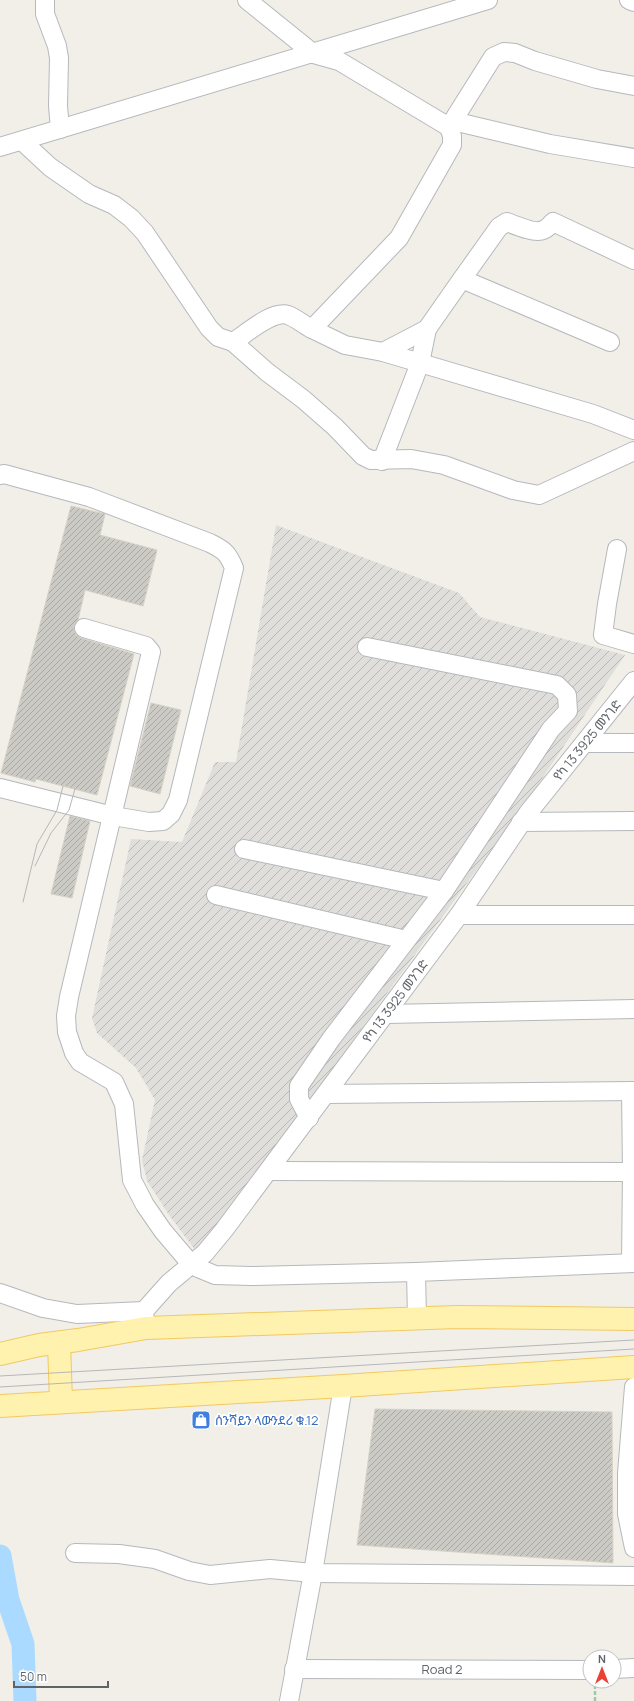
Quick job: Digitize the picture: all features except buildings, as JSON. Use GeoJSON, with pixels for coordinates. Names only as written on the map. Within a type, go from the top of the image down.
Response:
{"type":"FeatureCollection","features":[{"type":"Feature","properties":{"kind":"main road"},"geometry":{"type":"LineString","coordinates":[[0,1354],[49,1344],[65,1330],[85,1323],[104,1321],[142,1322],[417,1318],[634,1319]]}},
{"type":"Feature","properties":{"kind":"main road"},"geometry":{"type":"LineString","coordinates":[[49,1344],[61,1401]]}},
{"type":"Feature","properties":{"kind":"main road"},"geometry":{"type":"LineString","coordinates":[[0,1406],[61,1401],[343,1386],[634,1367]]}},
{"type":"Feature","properties":{"kind":"street"},"geometry":{"type":"LineString","coordinates":[[45,0],[45,14],[57,46],[59,58],[58,106],[60,129]]}},
{"type":"Feature","properties":{"kind":"street"},"geometry":{"type":"LineString","coordinates":[[247,0],[314,54],[339,61],[451,124],[550,144],[634,158]]}},
{"type":"Feature","properties":{"kind":"street"},"geometry":{"type":"LineString","coordinates":[[0,147],[314,54],[488,0]]}},
{"type":"Feature","properties":{"kind":"street"},"geometry":{"type":"LineString","coordinates":[[629,0],[634,2]]}},
{"type":"Feature","properties":{"kind":"street"},"geometry":{"type":"LineString","coordinates":[[312,329],[400,238],[452,145],[451,124],[493,57],[504,52],[515,53],[535,61],[597,79],[634,86]]}},
{"type":"Feature","properties":{"kind":"street"},"geometry":{"type":"LineString","coordinates":[[22,141],[50,167],[89,194],[114,205],[131,218],[145,233],[209,328],[218,337],[233,342],[267,372],[309,404],[335,427],[363,456],[371,460],[382,461],[412,459],[444,465],[513,490],[539,494],[634,451]]}},
{"type":"Feature","properties":{"kind":"street"},"geometry":{"type":"LineString","coordinates":[[382,461],[420,363],[427,329],[499,226],[507,222],[540,232],[545,230],[552,222],[634,260]]}},
{"type":"Feature","properties":{"kind":"street"},"geometry":{"type":"LineString","coordinates":[[462,278],[610,342]]}},
{"type":"Feature","properties":{"kind":"street"},"geometry":{"type":"LineString","coordinates":[[233,342],[278,314],[287,315],[345,345],[383,352],[593,414],[634,430]]}},
{"type":"Feature","properties":{"kind":"street"},"geometry":{"type":"LineString","coordinates":[[383,352],[427,329]]}},
{"type":"Feature","properties":{"kind":"street"},"geometry":{"type":"LineString","coordinates":[[0,475],[4,474],[89,497],[210,543],[220,548],[229,556],[234,568],[178,800],[171,814],[164,821],[149,822],[113,816],[0,788]]}},
{"type":"Feature","properties":{"kind":"street"},"geometry":{"type":"LineString","coordinates":[[617,549],[606,604],[603,635],[634,644]]}},
{"type":"Feature","properties":{"kind":"street"},"geometry":{"type":"LineString","coordinates":[[84,628],[146,646],[151,652],[69,997],[66,1016],[67,1032],[74,1053],[80,1062],[114,1082],[124,1104],[132,1180],[145,1205],[163,1231],[191,1264],[215,1275],[250,1276],[416,1272],[633,1262],[632,1091],[326,1094]]}},
{"type":"Feature","properties":{"kind":"street"},"geometry":{"type":"LineString","coordinates":[[309,1118],[299,1099],[298,1086],[331,1039],[444,891],[506,800],[551,729],[568,711],[567,695],[558,685],[367,647]]}},
{"type":"Feature","properties":{"kind":"street","name":"የካ 13 3925 መንገድ"},"geometry":{"type":"LineString","coordinates":[[142,1322],[153,1299],[205,1253],[270,1171],[459,915],[525,817],[634,681]]}},
{"type":"Feature","properties":{"kind":"street"},"geometry":{"type":"LineString","coordinates":[[585,743],[634,743]]}},
{"type":"Feature","properties":{"kind":"street"},"geometry":{"type":"LineString","coordinates":[[506,800],[525,817],[634,821]]}},
{"type":"Feature","properties":{"kind":"street"},"geometry":{"type":"LineString","coordinates":[[244,849],[444,891]]}},
{"type":"Feature","properties":{"kind":"street"},"geometry":{"type":"LineString","coordinates":[[216,895],[406,940]]}},
{"type":"Feature","properties":{"kind":"street"},"geometry":{"type":"LineString","coordinates":[[459,915],[634,915]]}},
{"type":"Feature","properties":{"kind":"street"},"geometry":{"type":"LineString","coordinates":[[386,1014],[634,1009]]}},
{"type":"Feature","properties":{"kind":"street"},"geometry":{"type":"LineString","coordinates":[[270,1171],[633,1172]]}},
{"type":"Feature","properties":{"kind":"street"},"geometry":{"type":"LineString","coordinates":[[416,1272],[417,1318]]}},
{"type":"Feature","properties":{"kind":"street"},"geometry":{"type":"LineString","coordinates":[[0,1293],[44,1308],[77,1314],[110,1314],[142,1322]]}},
{"type":"Feature","properties":{"kind":"street"},"geometry":{"type":"LineString","coordinates":[[289,1701],[313,1573],[343,1386]]}},
{"type":"Feature","properties":{"kind":"street"},"geometry":{"type":"LineString","coordinates":[[634,1388],[632,1444],[627,1473],[634,1548]]}},
{"type":"Feature","properties":{"kind":"street"},"geometry":{"type":"LineString","coordinates":[[75,1553],[119,1554],[155,1559],[189,1571],[210,1575],[270,1569],[313,1573],[634,1576]]}},
{"type":"Feature","properties":{"kind":"street"},"geometry":{"type":"LineString","coordinates":[[622,1669],[634,1668]]}},
{"type":"Feature","properties":{"kind":"street","name":"Road 2"},"geometry":{"type":"LineString","coordinates":[[294,1669],[582,1670]]}},
{"type":"Feature","properties":{"kind":"path"},"geometry":{"type":"LineString","coordinates":[[595,1689],[595,1701]]}},
{"type":"Feature","properties":{"kind":"shaded area"},"geometry":{"type":"Polygon","coordinates":[[[276,525],[459,593],[480,617],[625,655],[533,792],[198,1254],[169,1215],[147,1181],[142,1160],[155,1100],[136,1068],[97,1033],[92,1018],[131,839],[182,842],[215,762],[236,762],[276,525]]]}},
{"type":"Feature","properties":{"kind":"waterway"},"geometry":{"type":"LineString","coordinates":[[0,1556],[8,1600],[23,1644],[25,1701]]}},
{"type":"Feature","properties":{"kind":"tram line"},"geometry":{"type":"LineString","coordinates":[[23,902],[37,844],[57,810],[63,786]]}},
{"type":"Feature","properties":{"kind":"tram line"},"geometry":{"type":"LineString","coordinates":[[35,866],[51,833],[69,810],[75,789]]}},
{"type":"Feature","properties":{"kind":"tram line"},"geometry":{"type":"LineString","coordinates":[[0,1376],[634,1340]]}},
{"type":"Feature","properties":{"kind":"tram line"},"geometry":{"type":"LineString","coordinates":[[0,1387],[634,1349]]}},
{"type":"Feature","properties":{"kind":"place","name":"ሰንሻይን ላውንደሪ ቁ.12"},"geometry":{"type":"Point","coordinates":[201,1420]}}]}
